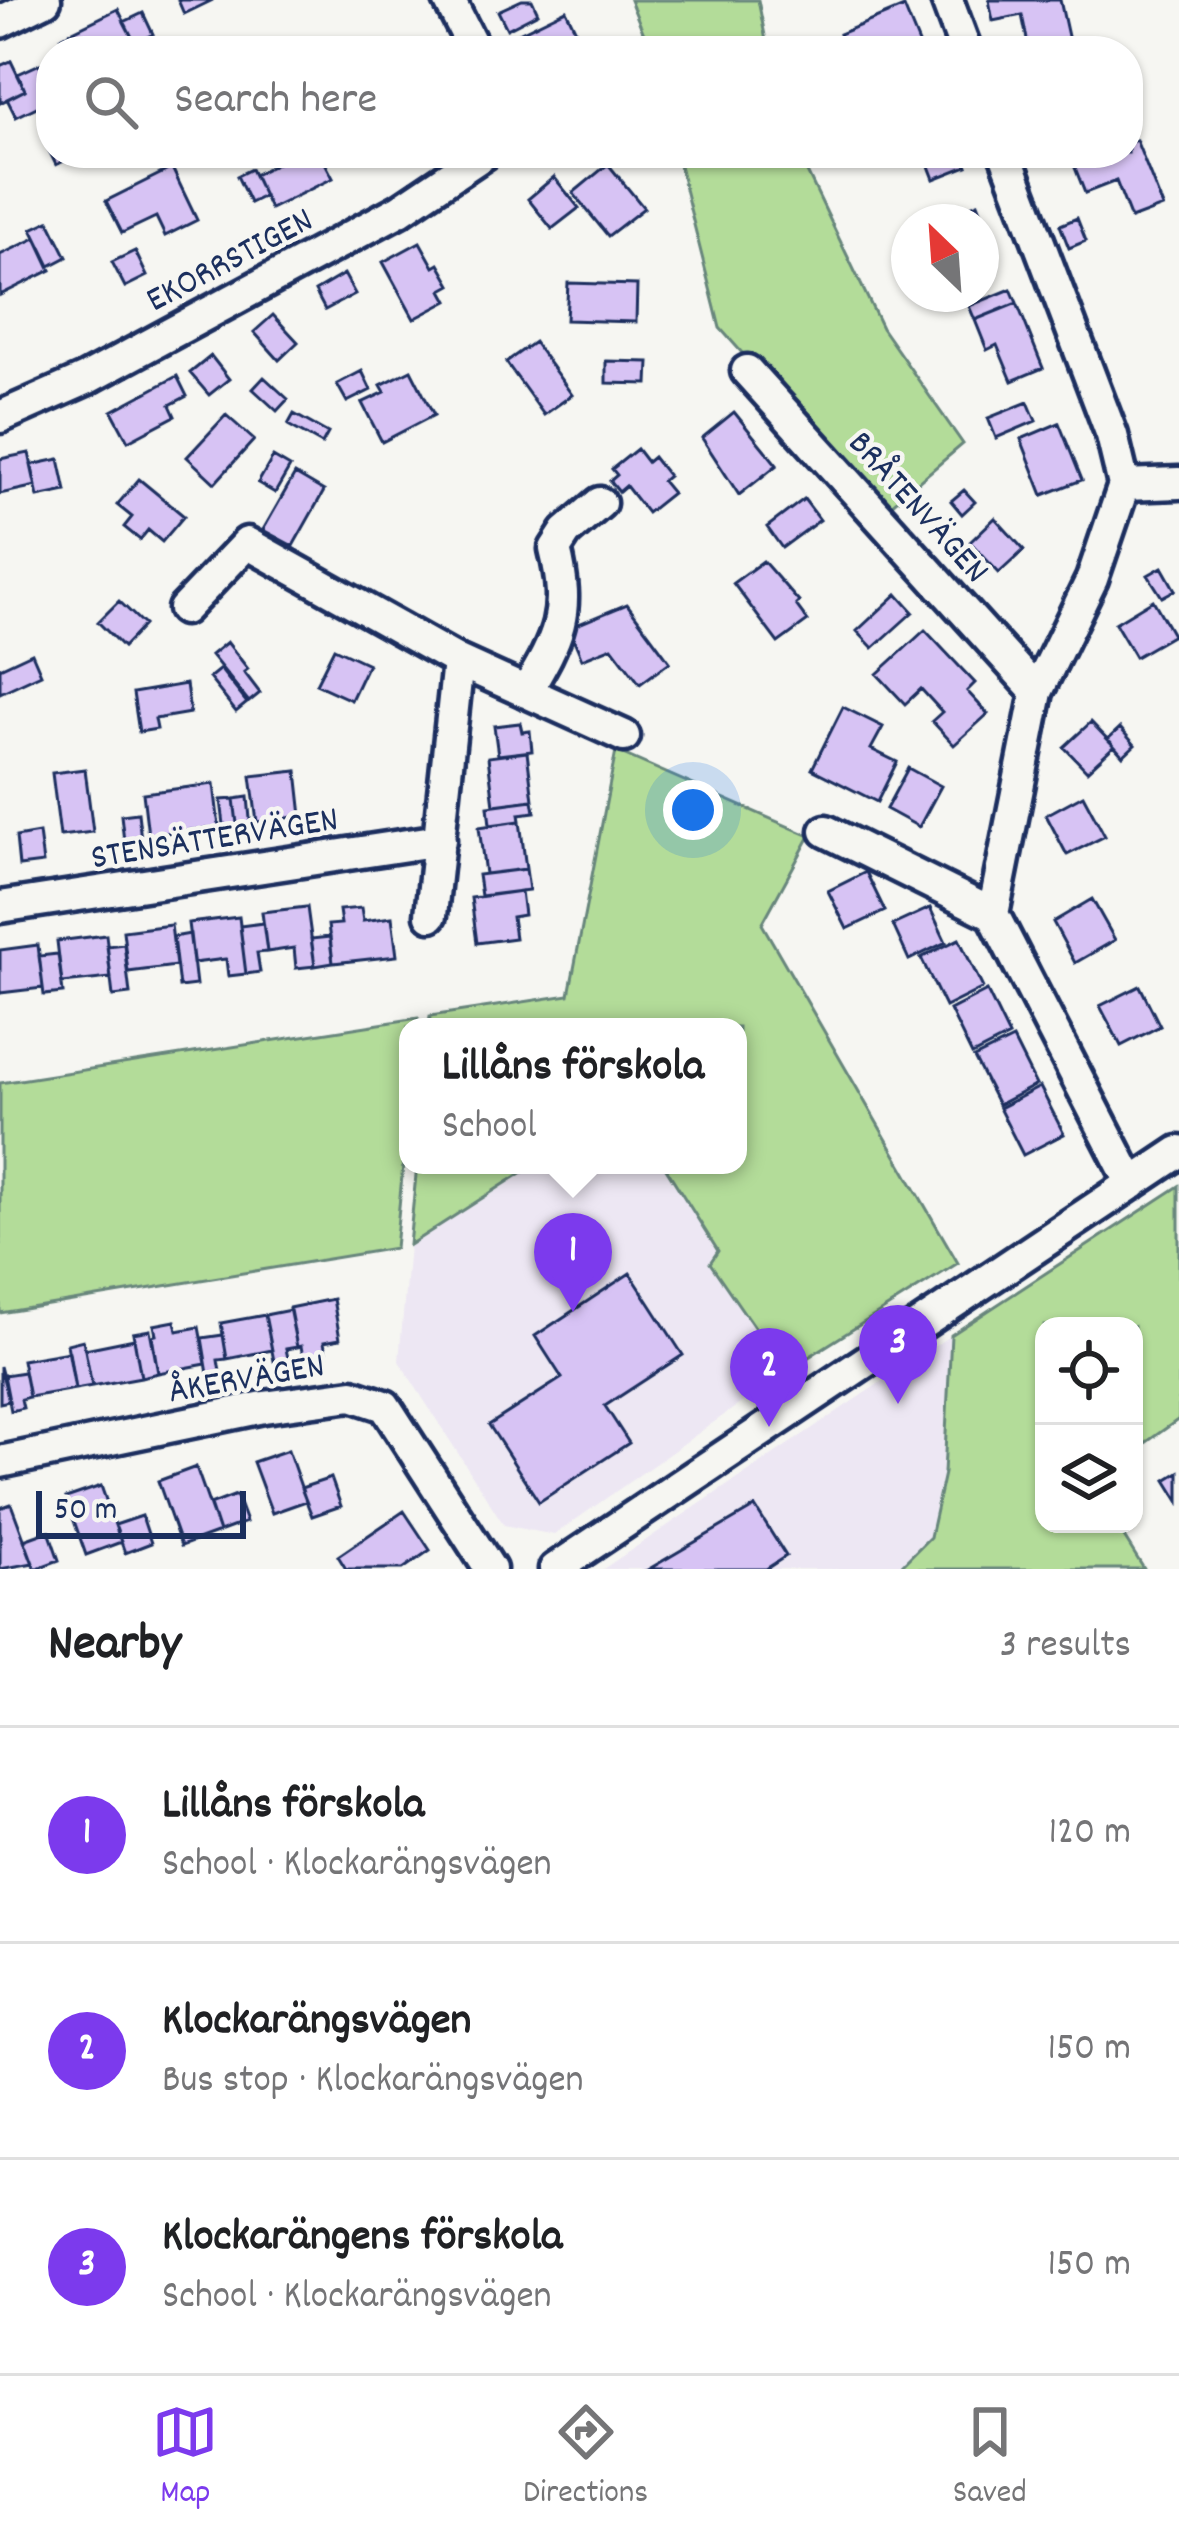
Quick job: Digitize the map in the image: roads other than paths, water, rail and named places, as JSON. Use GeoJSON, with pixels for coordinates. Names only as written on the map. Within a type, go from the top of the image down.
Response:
{"type":"FeatureCollection","features":[{"type":"Feature","properties":{"kind":"street"},"geometry":{"type":"LineString","coordinates":[[0,22],[45,0]]}},
{"type":"Feature","properties":{"kind":"street"},"geometry":{"type":"LineString","coordinates":[[449,0],[467,36]]}},
{"type":"Feature","properties":{"kind":"street"},"geometry":{"type":"LineString","coordinates":[[947,0],[960,36]]}},
{"type":"Feature","properties":{"kind":"street","name":"EKORRSTIGEN"},"geometry":{"type":"LineString","coordinates":[[0,417],[86,379],[400,210],[463,168]]}},
{"type":"Feature","properties":{"kind":"street"},"geometry":{"type":"LineString","coordinates":[[994,914],[1036,692],[1092,579],[1124,485],[1112,435],[1011,168]]}},
{"type":"Feature","properties":{"kind":"street","name":"BRÅTENVÄGEN"},"geometry":{"type":"LineString","coordinates":[[747,371],[1036,692]]}},
{"type":"Feature","properties":{"kind":"street"},"geometry":{"type":"LineString","coordinates":[[1124,485],[1179,483]]}},
{"type":"Feature","properties":{"kind":"street"},"geometry":{"type":"LineString","coordinates":[[526,692],[562,620],[564,586],[555,549],[566,532],[601,502]]}},
{"type":"Feature","properties":{"kind":"street"},"geometry":{"type":"LineString","coordinates":[[184,609],[247,543],[458,661],[624,736]]}},
{"type":"Feature","properties":{"kind":"street"},"geometry":{"type":"LineString","coordinates":[[431,915],[458,661]]}},
{"type":"Feature","properties":{"kind":"street"},"geometry":{"type":"LineString","coordinates":[[826,831],[994,914],[1132,1184]]}},
{"type":"Feature","properties":{"kind":"street","name":"STENSÄTTERVÄGEN"},"geometry":{"type":"LineString","coordinates":[[0,907],[440,840]]}},
{"type":"Feature","properties":{"kind":"street"},"geometry":{"type":"LineString","coordinates":[[554,1569],[1179,1152]]}},
{"type":"Feature","properties":{"kind":"street","name":"ÅKERVÄGEN"},"geometry":{"type":"LineString","coordinates":[[0,1462],[264,1407],[352,1395],[385,1406],[490,1569]]}},
{"type":"Feature","properties":{"kind":"place","name":"Lillåns förskola"},"geometry":{"type":"Point","coordinates":[573,1312]}},
{"type":"Feature","properties":{"kind":"place","name":"Klockarängens förskola"},"geometry":{"type":"Point","coordinates":[898,1404]}},
{"type":"Feature","properties":{"kind":"place","name":"Klockarängsvägen"},"geometry":{"type":"Point","coordinates":[769,1427]}}]}
